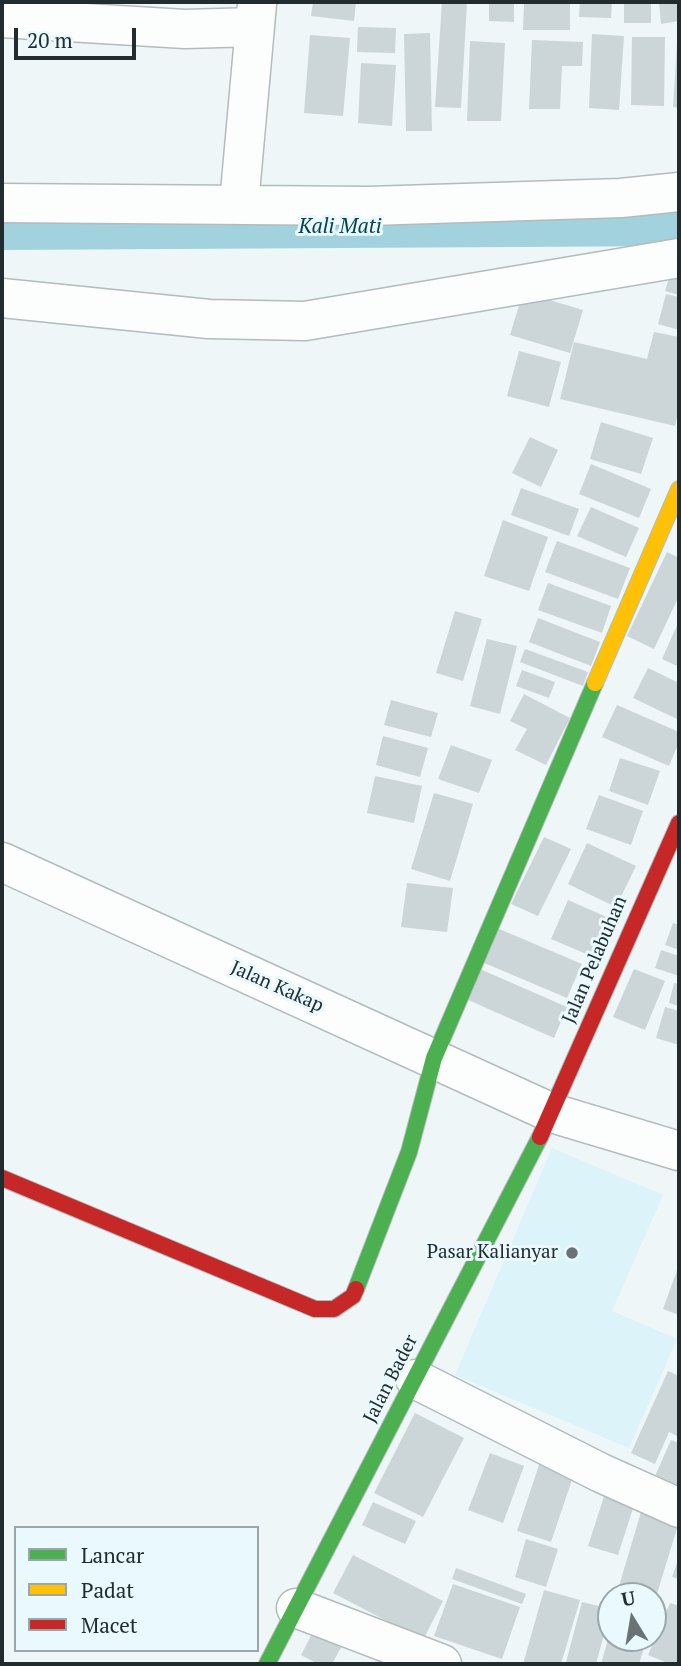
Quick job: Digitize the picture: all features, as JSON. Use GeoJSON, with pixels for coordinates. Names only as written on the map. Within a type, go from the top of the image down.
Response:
{"type":"FeatureCollection","features":[{"type":"Feature","properties":{"kind":"street"},"geometry":{"type":"LineString","coordinates":[[2,18],[186,29],[256,15],[239,204]]}},
{"type":"Feature","properties":{"kind":"street"},"geometry":{"type":"LineString","coordinates":[[2,203],[369,206],[621,198],[679,192]]}},
{"type":"Feature","properties":{"kind":"street"},"geometry":{"type":"LineString","coordinates":[[2,298],[209,319],[305,321],[679,258]]}},
{"type":"Feature","properties":{"kind":"street"},"geometry":{"type":"LineString","coordinates":[[2,1178],[315,1310],[342,1306],[360,1285],[409,1152],[434,1058],[679,489]]}},
{"type":"Feature","properties":{"kind":"street","name":"Jalan Pelabuhan"},"geometry":{"type":"LineString","coordinates":[[552,1113],[674,846]]}},
{"type":"Feature","properties":{"kind":"street","name":"Jalan Kakap"},"geometry":{"type":"LineString","coordinates":[[2,862],[552,1113],[679,1151]]}},
{"type":"Feature","properties":{"kind":"street","name":"Jalan Bader"},"geometry":{"type":"LineString","coordinates":[[267,1664],[552,1113]]}},
{"type":"Feature","properties":{"kind":"street"},"geometry":{"type":"LineString","coordinates":[[415,1379],[601,1473],[679,1508]]}},
{"type":"Feature","properties":{"kind":"street"},"geometry":{"type":"LineString","coordinates":[[296,1608],[442,1664]]}},
{"type":"Feature","properties":{"kind":"shaded area","name":"Pasar Kalianyar"},"geometry":{"type":"Polygon","coordinates":[[[552,1148],[663,1195],[612,1311],[677,1339],[629,1448],[455,1375],[552,1148]]]}},
{"type":"Feature","properties":{"kind":"building"},"geometry":{"type":"Polygon","coordinates":[[[313,2],[356,2],[354,21],[311,16],[313,2]]]}},
{"type":"Feature","properties":{"kind":"building"},"geometry":{"type":"Polygon","coordinates":[[[442,2],[467,3],[461,108],[435,107],[442,2]]]}},
{"type":"Feature","properties":{"kind":"building"},"geometry":{"type":"Polygon","coordinates":[[[489,2],[514,2],[514,22],[489,21],[489,2]]]}},
{"type":"Feature","properties":{"kind":"building"},"geometry":{"type":"Polygon","coordinates":[[[580,2],[612,2],[611,18],[579,17],[580,2]]]}},
{"type":"Feature","properties":{"kind":"building"},"geometry":{"type":"Polygon","coordinates":[[[624,2],[651,2],[651,23],[624,23],[624,2]]]}},
{"type":"Feature","properties":{"kind":"building"},"geometry":{"type":"Polygon","coordinates":[[[659,2],[679,2],[679,21],[661,24],[659,2]]]}},
{"type":"Feature","properties":{"kind":"building"},"geometry":{"type":"Polygon","coordinates":[[[524,4],[570,4],[570,30],[523,30],[524,4]]]}},
{"type":"Feature","properties":{"kind":"building"},"geometry":{"type":"Polygon","coordinates":[[[358,27],[396,28],[395,53],[357,52],[358,27]]]}},
{"type":"Feature","properties":{"kind":"building"},"geometry":{"type":"Polygon","coordinates":[[[430,33],[432,131],[406,131],[404,34],[430,33]]]}},
{"type":"Feature","properties":{"kind":"building"},"geometry":{"type":"Polygon","coordinates":[[[592,34],[624,36],[619,110],[589,108],[592,34]]]}},
{"type":"Feature","properties":{"kind":"building"},"geometry":{"type":"Polygon","coordinates":[[[310,35],[350,38],[343,116],[304,113],[310,35]]]}},
{"type":"Feature","properties":{"kind":"building"},"geometry":{"type":"Polygon","coordinates":[[[632,37],[665,37],[664,106],[631,105],[632,37]]]}},
{"type":"Feature","properties":{"kind":"building"},"geometry":{"type":"Polygon","coordinates":[[[532,40],[583,42],[582,66],[562,66],[560,109],[529,109],[532,40]]]}},
{"type":"Feature","properties":{"kind":"building"},"geometry":{"type":"Polygon","coordinates":[[[470,41],[505,43],[501,121],[467,121],[470,41]]]}},
{"type":"Feature","properties":{"kind":"building"},"geometry":{"type":"Polygon","coordinates":[[[679,43],[679,108],[673,107],[679,43]]]}},
{"type":"Feature","properties":{"kind":"building"},"geometry":{"type":"Polygon","coordinates":[[[361,63],[396,65],[392,126],[358,123],[361,63]]]}},
{"type":"Feature","properties":{"kind":"building"},"geometry":{"type":"Polygon","coordinates":[[[675,259],[679,260],[679,295],[665,291],[675,259]]]}},
{"type":"Feature","properties":{"kind":"building"},"geometry":{"type":"Polygon","coordinates":[[[523,292],[583,310],[570,353],[510,335],[523,292]]]}},
{"type":"Feature","properties":{"kind":"building"},"geometry":{"type":"Polygon","coordinates":[[[666,294],[679,297],[679,330],[658,324],[666,294]]]}},
{"type":"Feature","properties":{"kind":"building"},"geometry":{"type":"Polygon","coordinates":[[[654,332],[679,337],[679,408],[675,426],[560,399],[574,342],[647,359],[654,332]]]}},
{"type":"Feature","properties":{"kind":"building"},"geometry":{"type":"Polygon","coordinates":[[[519,351],[561,362],[549,407],[507,396],[519,351]]]}},
{"type":"Feature","properties":{"kind":"building"},"geometry":{"type":"Polygon","coordinates":[[[601,422],[653,438],[641,474],[590,459],[601,422]]]}},
{"type":"Feature","properties":{"kind":"building"},"geometry":{"type":"Polygon","coordinates":[[[530,437],[558,450],[541,487],[512,473],[530,437]]]}},
{"type":"Feature","properties":{"kind":"building"},"geometry":{"type":"Polygon","coordinates":[[[591,464],[651,489],[639,518],[579,494],[591,464]]]}},
{"type":"Feature","properties":{"kind":"building"},"geometry":{"type":"Polygon","coordinates":[[[521,488],[579,509],[569,536],[511,515],[521,488]]]}},
{"type":"Feature","properties":{"kind":"building"},"geometry":{"type":"Polygon","coordinates":[[[591,507],[639,528],[626,557],[577,536],[591,507]]]}},
{"type":"Feature","properties":{"kind":"building"},"geometry":{"type":"Polygon","coordinates":[[[503,520],[548,537],[529,591],[484,576],[503,520]]]}},
{"type":"Feature","properties":{"kind":"building"},"geometry":{"type":"Polygon","coordinates":[[[557,541],[630,568],[618,599],[545,572],[557,541]]]}},
{"type":"Feature","properties":{"kind":"building"},"geometry":{"type":"Polygon","coordinates":[[[667,552],[679,558],[679,596],[654,649],[627,636],[667,552]]]}},
{"type":"Feature","properties":{"kind":"building"},"geometry":{"type":"Polygon","coordinates":[[[548,583],[611,606],[602,633],[538,610],[548,583]]]}},
{"type":"Feature","properties":{"kind":"building"},"geometry":{"type":"Polygon","coordinates":[[[455,611],[482,619],[463,681],[436,673],[455,611]]]}},
{"type":"Feature","properties":{"kind":"building"},"geometry":{"type":"Polygon","coordinates":[[[538,618],[600,642],[591,666],[529,642],[538,618]]]}},
{"type":"Feature","properties":{"kind":"building"},"geometry":{"type":"Polygon","coordinates":[[[679,621],[679,667],[662,659],[679,621]]]}},
{"type":"Feature","properties":{"kind":"building"},"geometry":{"type":"Polygon","coordinates":[[[487,639],[517,646],[500,714],[470,706],[487,639]]]}},
{"type":"Feature","properties":{"kind":"building"},"geometry":{"type":"Polygon","coordinates":[[[525,649],[588,672],[583,686],[520,662],[525,649]]]}},
{"type":"Feature","properties":{"kind":"building"},"geometry":{"type":"Polygon","coordinates":[[[648,668],[679,683],[679,720],[633,698],[648,668]]]}},
{"type":"Feature","properties":{"kind":"building"},"geometry":{"type":"Polygon","coordinates":[[[522,670],[555,682],[549,698],[516,686],[522,670]]]}},
{"type":"Feature","properties":{"kind":"building"},"geometry":{"type":"Polygon","coordinates":[[[524,694],[570,718],[546,765],[515,750],[527,729],[510,721],[524,694]]]}},
{"type":"Feature","properties":{"kind":"building"},"geometry":{"type":"Polygon","coordinates":[[[391,700],[438,713],[431,737],[384,725],[391,700]]]}},
{"type":"Feature","properties":{"kind":"building"},"geometry":{"type":"Polygon","coordinates":[[[617,705],[679,732],[679,742],[669,766],[602,737],[617,705]]]}},
{"type":"Feature","properties":{"kind":"building"},"geometry":{"type":"Polygon","coordinates":[[[383,736],[428,748],[420,777],[376,765],[383,736]]]}},
{"type":"Feature","properties":{"kind":"building"},"geometry":{"type":"Polygon","coordinates":[[[451,745],[492,760],[479,793],[438,779],[451,745]]]}},
{"type":"Feature","properties":{"kind":"building"},"geometry":{"type":"Polygon","coordinates":[[[620,758],[660,771],[648,805],[609,791],[620,758]]]}},
{"type":"Feature","properties":{"kind":"building"},"geometry":{"type":"Polygon","coordinates":[[[375,776],[422,786],[414,823],[367,813],[375,776]]]}},
{"type":"Feature","properties":{"kind":"building"},"geometry":{"type":"Polygon","coordinates":[[[434,793],[473,804],[450,881],[411,869],[434,793]]]}},
{"type":"Feature","properties":{"kind":"building"},"geometry":{"type":"Polygon","coordinates":[[[599,795],[643,811],[631,845],[586,829],[599,795]]]}},
{"type":"Feature","properties":{"kind":"building"},"geometry":{"type":"Polygon","coordinates":[[[544,837],[571,849],[538,916],[511,904],[544,837]]]}},
{"type":"Feature","properties":{"kind":"building"},"geometry":{"type":"Polygon","coordinates":[[[587,843],[636,866],[616,907],[568,884],[587,843]]]}},
{"type":"Feature","properties":{"kind":"building"},"geometry":{"type":"Polygon","coordinates":[[[407,883],[453,888],[447,932],[401,927],[407,883]]]}},
{"type":"Feature","properties":{"kind":"building"},"geometry":{"type":"Polygon","coordinates":[[[568,900],[609,918],[591,956],[551,939],[568,900]]]}},
{"type":"Feature","properties":{"kind":"building"},"geometry":{"type":"Polygon","coordinates":[[[673,923],[679,925],[679,950],[665,945],[673,923]]]}},
{"type":"Feature","properties":{"kind":"building"},"geometry":{"type":"Polygon","coordinates":[[[497,928],[582,964],[567,998],[482,962],[497,928]]]}},
{"type":"Feature","properties":{"kind":"building"},"geometry":{"type":"Polygon","coordinates":[[[661,950],[679,956],[679,976],[655,968],[661,950]]]}},
{"type":"Feature","properties":{"kind":"building"},"geometry":{"type":"Polygon","coordinates":[[[480,969],[567,1007],[554,1038],[466,999],[480,969]]]}},
{"type":"Feature","properties":{"kind":"building"},"geometry":{"type":"Polygon","coordinates":[[[634,969],[665,981],[645,1030],[613,1017],[634,969]]]}},
{"type":"Feature","properties":{"kind":"building"},"geometry":{"type":"Polygon","coordinates":[[[674,983],[679,984],[679,1006],[669,1003],[674,983]]]}},
{"type":"Feature","properties":{"kind":"building"},"geometry":{"type":"Polygon","coordinates":[[[665,1007],[679,1011],[679,1045],[656,1038],[665,1007]]]}},
{"type":"Feature","properties":{"kind":"building"},"geometry":{"type":"Polygon","coordinates":[[[679,1265],[679,1315],[663,1309],[679,1265]]]}},
{"type":"Feature","properties":{"kind":"building"},"geometry":{"type":"Polygon","coordinates":[[[668,1371],[679,1376],[679,1437],[669,1432],[655,1464],[631,1453],[668,1371]]]}},
{"type":"Feature","properties":{"kind":"building"},"geometry":{"type":"Polygon","coordinates":[[[415,1413],[464,1438],[423,1517],[374,1493],[415,1413]]]}},
{"type":"Feature","properties":{"kind":"building"},"geometry":{"type":"Polygon","coordinates":[[[671,1440],[679,1443],[679,1487],[655,1476],[671,1440]]]}},
{"type":"Feature","properties":{"kind":"building"},"geometry":{"type":"Polygon","coordinates":[[[490,1453],[524,1466],[503,1523],[468,1510],[490,1453]]]}},
{"type":"Feature","properties":{"kind":"building"},"geometry":{"type":"Polygon","coordinates":[[[540,1462],[574,1474],[551,1542],[517,1531],[540,1462]]]}},
{"type":"Feature","properties":{"kind":"building"},"geometry":{"type":"Polygon","coordinates":[[[607,1487],[637,1496],[618,1555],[588,1546],[607,1487]]]}},
{"type":"Feature","properties":{"kind":"building"},"geometry":{"type":"Polygon","coordinates":[[[373,1502],[416,1521],[405,1544],[362,1525],[373,1502]]]}},
{"type":"Feature","properties":{"kind":"building"},"geometry":{"type":"Polygon","coordinates":[[[644,1502],[679,1522],[661,1582],[620,1582],[644,1502]]]}},
{"type":"Feature","properties":{"kind":"building"},"geometry":{"type":"Polygon","coordinates":[[[526,1539],[558,1549],[546,1587],[515,1577],[526,1539]]]}},
{"type":"Feature","properties":{"kind":"building"},"geometry":{"type":"Polygon","coordinates":[[[353,1555],[443,1601],[423,1640],[333,1593],[353,1555]]]}},
{"type":"Feature","properties":{"kind":"building"},"geometry":{"type":"Polygon","coordinates":[[[679,1557],[679,1579],[672,1577],[679,1557]]]}},
{"type":"Feature","properties":{"kind":"building"},"geometry":{"type":"Polygon","coordinates":[[[456,1568],[526,1594],[522,1604],[452,1579],[456,1568]]]}},
{"type":"Feature","properties":{"kind":"building"},"geometry":{"type":"Polygon","coordinates":[[[453,1584],[520,1607],[502,1659],[434,1636],[453,1584]]]}},
{"type":"Feature","properties":{"kind":"building"},"geometry":{"type":"Polygon","coordinates":[[[544,1590],[580,1600],[561,1664],[523,1664],[544,1590]]]}},
{"type":"Feature","properties":{"kind":"building"},"geometry":{"type":"Polygon","coordinates":[[[582,1602],[597,1606],[597,1652],[599,1652],[596,1664],[566,1662],[582,1602]]]}},
{"type":"Feature","properties":{"kind":"building"},"geometry":{"type":"Polygon","coordinates":[[[670,1603],[679,1606],[679,1664],[670,1664],[648,1655],[649,1652],[667,1652],[667,1610],[670,1603]]]}},
{"type":"Feature","properties":{"kind":"building"},"geometry":{"type":"Polygon","coordinates":[[[314,1630],[342,1646],[332,1664],[318,1664],[301,1655],[314,1630]]]}},
{"type":"Feature","properties":{"kind":"building"},"geometry":{"type":"Polygon","coordinates":[[[604,1652],[643,1652],[639,1664],[601,1664],[604,1652]]]}},
{"type":"Feature","properties":{"kind":"waterway","name":"Kali Mati"},"geometry":{"type":"LineString","coordinates":[[2,229],[679,225]]}},
{"type":"Feature","properties":{"kind":"traffic: fast"},"geometry":{"type":"LineString","coordinates":[[356,1289],[409,1152],[434,1058],[595,683]]}},
{"type":"Feature","properties":{"kind":"traffic: fast"},"geometry":{"type":"LineString","coordinates":[[267,1664],[540,1137]]}},
{"type":"Feature","properties":{"kind":"traffic: slow"},"geometry":{"type":"LineString","coordinates":[[595,683],[679,489]]}},
{"type":"Feature","properties":{"kind":"traffic: jam"},"geometry":{"type":"LineString","coordinates":[[540,1137],[679,823]]}},
{"type":"Feature","properties":{"kind":"traffic: jam"},"geometry":{"type":"LineString","coordinates":[[2,1178],[315,1309],[334,1309],[353,1296],[356,1289]]}},
{"type":"Feature","properties":{"kind":"place","name":"Pasar Kalianyar"},"geometry":{"type":"Point","coordinates":[572,1253]}}]}
